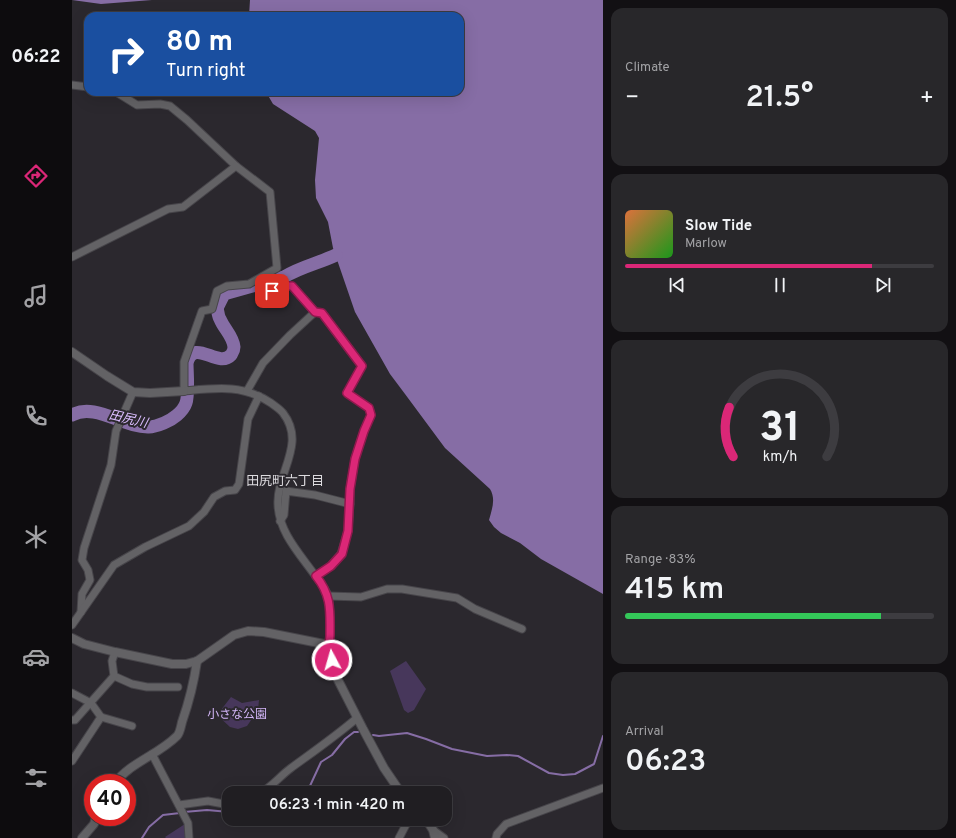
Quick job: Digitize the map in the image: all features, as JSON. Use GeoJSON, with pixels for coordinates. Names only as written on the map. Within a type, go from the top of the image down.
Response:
{"type":"FeatureCollection","features":[{"type":"Feature","properties":{"kind":"street"},"geometry":{"type":"LineString","coordinates":[[72,85],[84,86]]}},
{"type":"Feature","properties":{"kind":"street"},"geometry":{"type":"LineString","coordinates":[[122,96],[137,105],[160,104],[170,106],[236,166],[270,192],[277,268],[249,284],[227,286],[217,291],[212,309],[202,311],[184,362],[188,390]]}},
{"type":"Feature","properties":{"kind":"street"},"geometry":{"type":"LineString","coordinates":[[72,257],[168,209],[183,207],[236,166]]}},
{"type":"Feature","properties":{"kind":"street"},"geometry":{"type":"LineString","coordinates":[[260,296],[284,286],[292,286],[315,312],[322,313],[362,366],[347,393],[369,408],[371,415],[355,459],[350,489],[348,531],[342,554],[331,566],[316,576]]}},
{"type":"Feature","properties":{"kind":"street"},"geometry":{"type":"LineString","coordinates":[[247,391],[263,363],[290,334],[315,312]]}},
{"type":"Feature","properties":{"kind":"street"},"geometry":{"type":"LineString","coordinates":[[72,352],[134,392],[150,393],[216,388],[242,390],[259,396],[282,411],[292,427],[292,440],[289,461],[281,484],[278,504],[280,521],[292,544],[322,584],[328,596],[330,617],[330,641],[328,648]]}},
{"type":"Feature","properties":{"kind":"street"},"geometry":{"type":"LineString","coordinates":[[81,612],[82,594],[90,580],[88,570],[82,560],[84,548],[111,465],[116,431],[134,392]]}},
{"type":"Feature","properties":{"kind":"street"},"geometry":{"type":"LineString","coordinates":[[72,625],[114,565],[145,547],[189,526],[204,512],[214,497],[225,491],[236,490],[239,484],[248,419],[259,396]]}},
{"type":"Feature","properties":{"kind":"street"},"geometry":{"type":"LineString","coordinates":[[280,521],[284,515],[286,491],[315,495],[350,504]]}},
{"type":"Feature","properties":{"kind":"street"},"geometry":{"type":"LineString","coordinates":[[328,596],[361,597],[387,589],[402,589],[457,598],[475,609],[522,629]]}},
{"type":"Feature","properties":{"kind":"street"},"geometry":{"type":"LineString","coordinates":[[72,638],[84,644],[172,664],[198,662],[234,635],[248,631],[264,632],[320,642],[328,648],[338,680],[384,768],[396,786]]}},
{"type":"Feature","properties":{"kind":"street"},"geometry":{"type":"LineString","coordinates":[[72,720],[75,720],[114,676],[112,660],[115,652]]}},
{"type":"Feature","properties":{"kind":"street"},"geometry":{"type":"LineString","coordinates":[[123,774],[178,735],[191,696],[198,662]]}},
{"type":"Feature","properties":{"kind":"street"},"geometry":{"type":"LineString","coordinates":[[114,676],[132,684],[178,687]]}},
{"type":"Feature","properties":{"kind":"street"},"geometry":{"type":"LineString","coordinates":[[72,693],[91,703],[101,717],[132,726]]}},
{"type":"Feature","properties":{"kind":"street"},"geometry":{"type":"LineString","coordinates":[[72,762],[101,717]]}},
{"type":"Feature","properties":{"kind":"street"},"geometry":{"type":"LineString","coordinates":[[270,786],[289,770],[338,735],[358,718]]}},
{"type":"Feature","properties":{"kind":"street"},"geometry":{"type":"LineString","coordinates":[[152,754],[188,823],[189,838]]}},
{"type":"Feature","properties":{"kind":"street"},"geometry":{"type":"LineString","coordinates":[[496,838],[497,834],[506,824],[603,788]]}},
{"type":"Feature","properties":{"kind":"street"},"geometry":{"type":"LineString","coordinates":[[180,807],[208,801],[222,803]]}},
{"type":"Feature","properties":{"kind":"street"},"geometry":{"type":"LineString","coordinates":[[82,838],[92,826]]}},
{"type":"Feature","properties":{"kind":"street"},"geometry":{"type":"LineString","coordinates":[[399,838],[405,826]]}},
{"type":"Feature","properties":{"kind":"street"},"geometry":{"type":"LineString","coordinates":[[434,834],[444,838]]}},
{"type":"Feature","properties":{"kind":"green space"},"geometry":{"type":"Polygon","coordinates":[[[406,661],[426,689],[414,710],[408,713],[404,710],[390,671],[406,661]]]}},
{"type":"Feature","properties":{"kind":"green space","name":"小さな公園"},"geometry":{"type":"Polygon","coordinates":[[[231,697],[242,703],[259,700],[258,710],[247,726],[238,729],[230,727],[217,715],[231,697]]]}},
{"type":"Feature","properties":{"kind":"green space"},"geometry":{"type":"Polygon","coordinates":[[[185,824],[188,838],[165,837],[185,824]]]}},
{"type":"Feature","properties":{"kind":"shaded area"},"geometry":{"type":"Polygon","coordinates":[[[72,0],[152,0],[101,4],[72,0]]]}},
{"type":"Feature","properties":{"kind":"shaded area"},"geometry":{"type":"Polygon","coordinates":[[[250,0],[603,0],[603,594],[541,559],[520,543],[501,533],[494,527],[489,520],[493,500],[490,489],[445,448],[390,374],[355,312],[333,248],[328,222],[316,198],[315,180],[319,138],[315,131],[273,104],[268,96],[464,96],[464,12],[249,12],[250,0]]]}},
{"type":"Feature","properties":{"kind":"waterway","name":"田尻川"},"geometry":{"type":"LineString","coordinates":[[72,415],[81,412],[100,413],[130,424],[149,427],[167,422],[177,415],[185,406],[188,389],[187,363],[190,356],[195,353],[201,353],[226,358],[231,355],[233,351],[234,347],[232,339],[219,318],[217,308],[224,294],[284,277],[296,270],[336,255]]}},
{"type":"Feature","properties":{"kind":"waterway"},"geometry":{"type":"LineString","coordinates":[[310,786],[321,762],[332,755],[345,739],[354,732],[358,732]]}},
{"type":"Feature","properties":{"kind":"waterway"},"geometry":{"type":"LineString","coordinates":[[373,735],[379,736],[407,733],[452,749],[487,756],[518,756],[549,773],[563,775],[575,774],[594,764],[603,736]]}},
{"type":"Feature","properties":{"kind":"waterway"},"geometry":{"type":"LineString","coordinates":[[184,812],[207,810],[222,811]]}},
{"type":"Feature","properties":{"kind":"waterway"},"geometry":{"type":"LineString","coordinates":[[142,838],[149,827],[163,815],[180,813]]}},
{"type":"Feature","properties":{"kind":"district","name":"田尻町六丁目"},"geometry":{"type":"Point","coordinates":[285,482]}},
{"type":"Feature","properties":{"kind":"route"},"geometry":{"type":"LineString","coordinates":[[272,291],[284,286],[292,286],[315,312],[322,313],[362,366],[347,393],[369,408],[371,415],[355,459],[350,489],[348,531],[342,554],[331,566],[316,576],[328,596],[330,641],[328,648],[332,660]]}}]}
